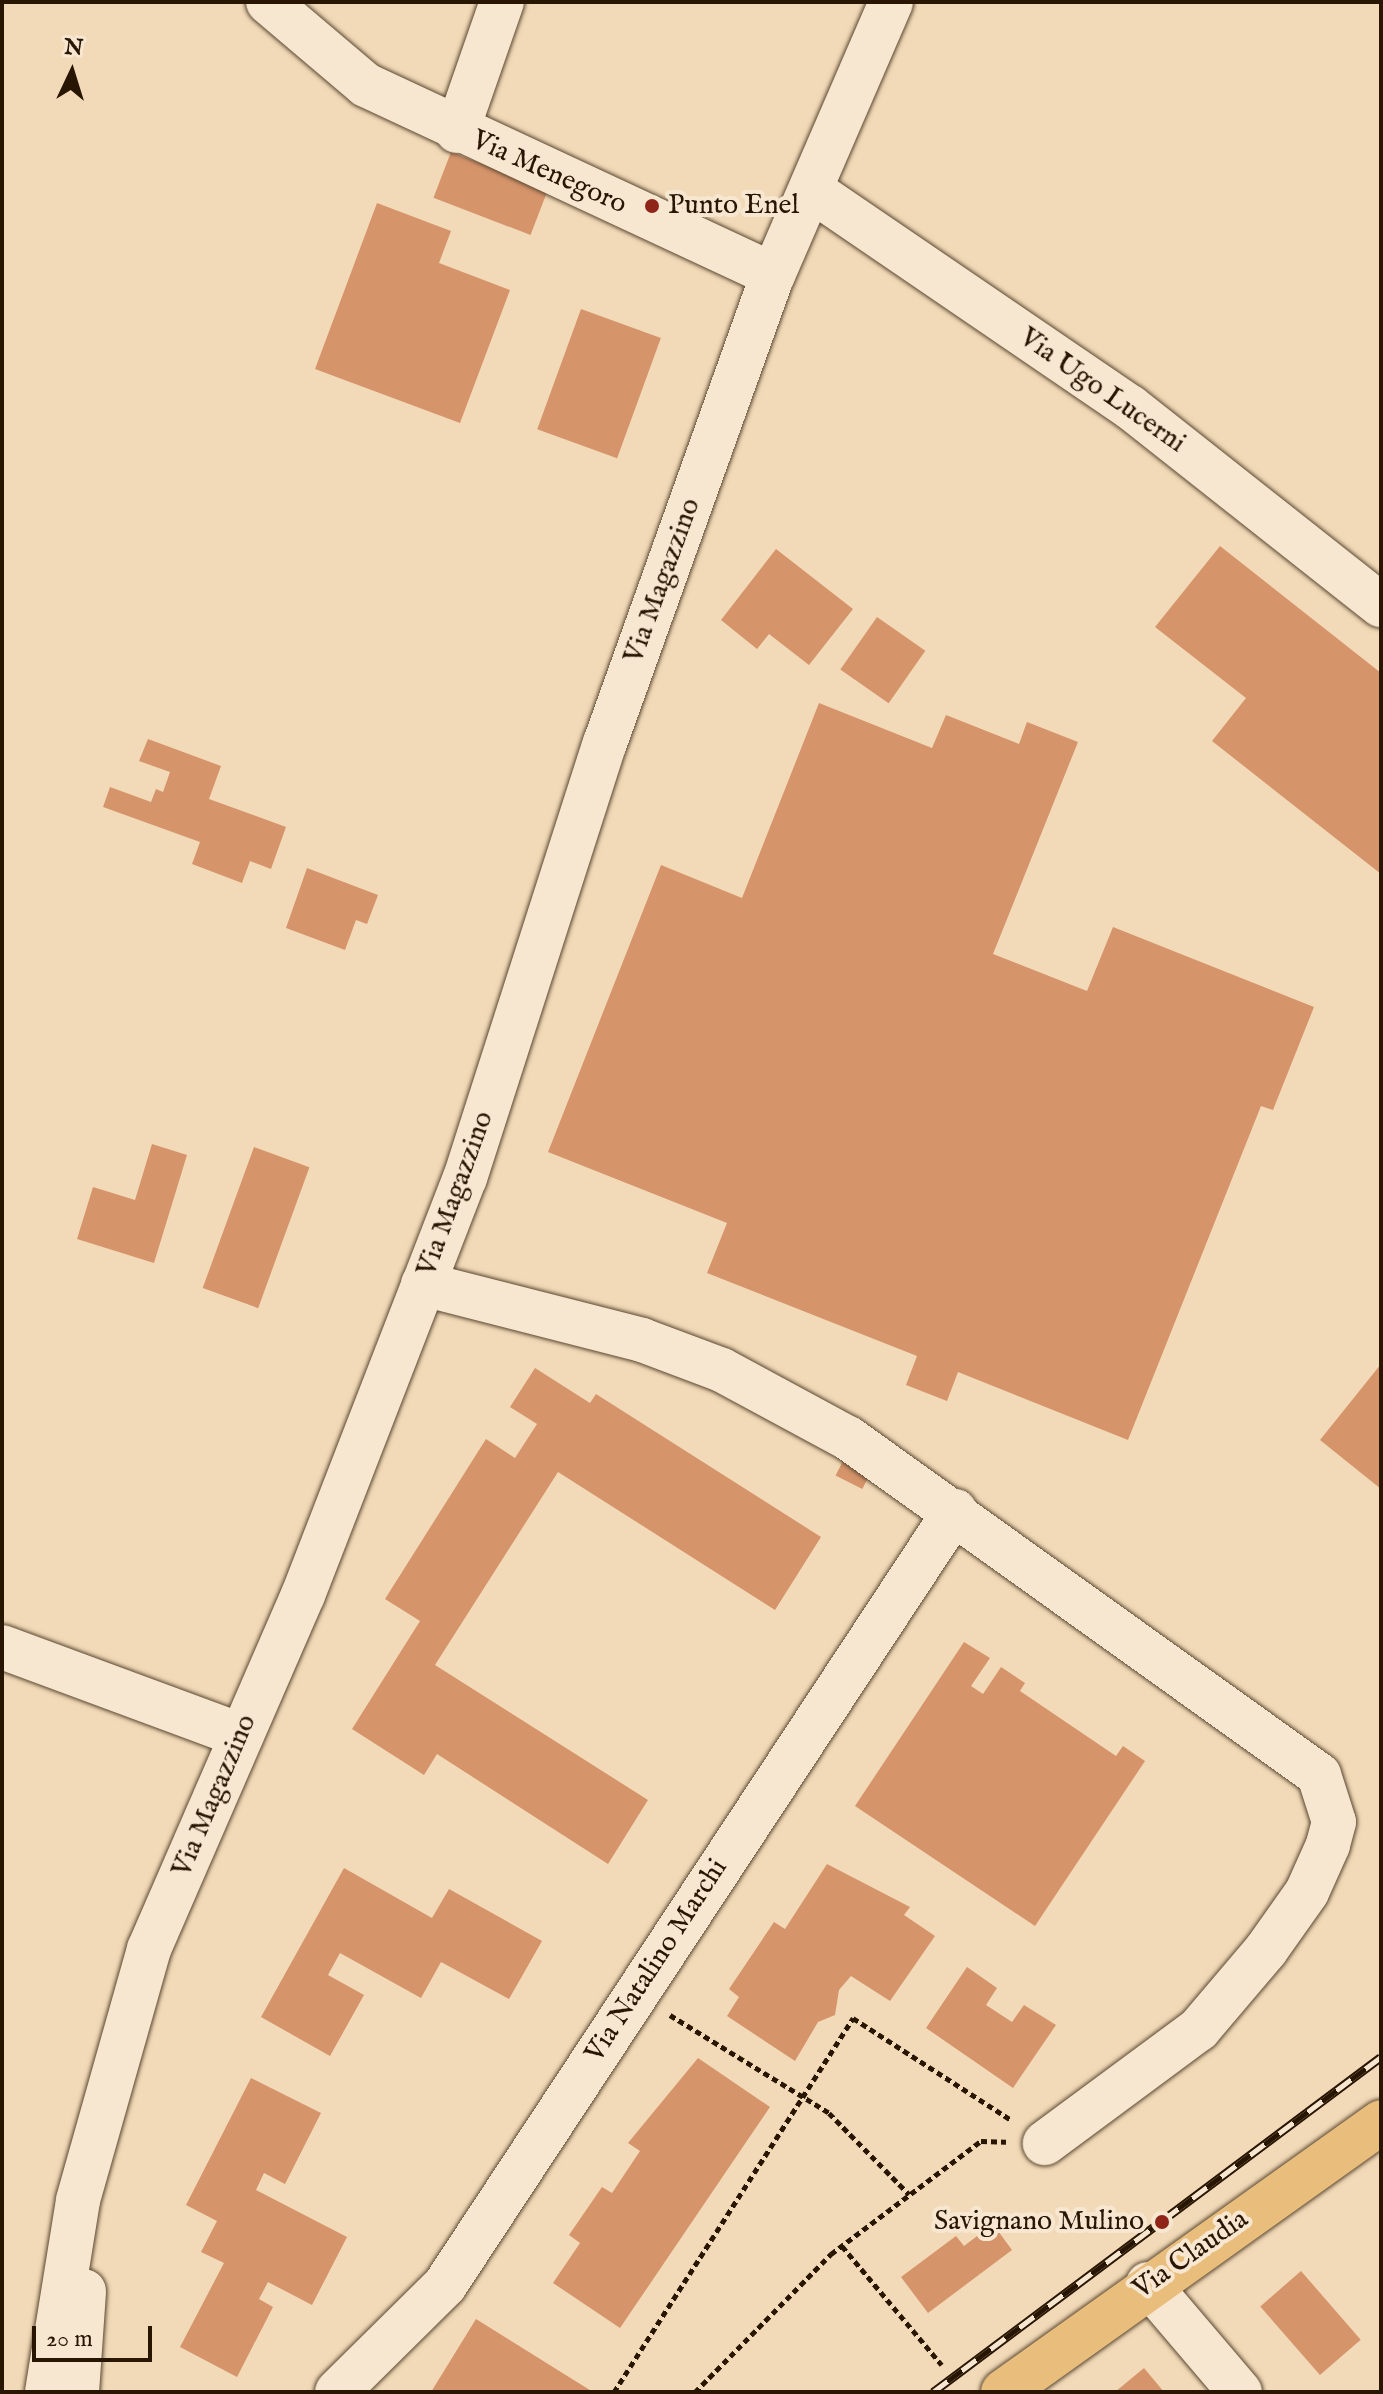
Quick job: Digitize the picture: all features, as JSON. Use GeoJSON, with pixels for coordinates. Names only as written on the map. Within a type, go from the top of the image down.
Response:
{"type":"FeatureCollection","features":[{"type":"Feature","properties":{"kind":"main road","name":"Via Claudia"},"geometry":{"type":"LineString","coordinates":[[1003,2392],[1148,2284],[1381,2122]]}},
{"type":"Feature","properties":{"kind":"street","name":"Via Menegoro"},"geometry":{"type":"LineString","coordinates":[[268,2],[366,85],[457,131],[773,275]]}},
{"type":"Feature","properties":{"kind":"street","name":"Via Menegoro"},"geometry":{"type":"LineString","coordinates":[[457,131],[502,2]]}},
{"type":"Feature","properties":{"kind":"street","name":"Via Magazzino"},"geometry":{"type":"LineString","coordinates":[[47,2392],[78,2200],[149,1949],[240,1735],[423,1284],[773,275],[813,191],[891,2]]}},
{"type":"Feature","properties":{"kind":"street","name":"Via Ugo Lucerni"},"geometry":{"type":"LineString","coordinates":[[813,191],[1130,407],[1381,605]]}},
{"type":"Feature","properties":{"kind":"street"},"geometry":{"type":"LineString","coordinates":[[423,1284],[475,1303],[642,1340],[722,1370],[848,1438],[1292,1750],[1319,1775],[1334,1822],[1307,1892],[1199,2029],[1045,2143]]}},
{"type":"Feature","properties":{"kind":"street","name":"Via Natalino Marchi"},"geometry":{"type":"LineString","coordinates":[[337,2392],[445,2285],[955,1511]]}},
{"type":"Feature","properties":{"kind":"street"},"geometry":{"type":"LineString","coordinates":[[2,1647],[240,1735]]}},
{"type":"Feature","properties":{"kind":"street"},"geometry":{"type":"LineString","coordinates":[[77,2392],[74,2367],[108,2096]]}},
{"type":"Feature","properties":{"kind":"street"},"geometry":{"type":"LineString","coordinates":[[1148,2284],[1240,2392]]}},
{"type":"Feature","properties":{"kind":"path"},"geometry":{"type":"LineString","coordinates":[[635,1994],[804,2097],[909,2194]]}},
{"type":"Feature","properties":{"kind":"path"},"geometry":{"type":"LineString","coordinates":[[614,2392],[853,2018],[1045,2143]]}},
{"type":"Feature","properties":{"kind":"path"},"geometry":{"type":"LineString","coordinates":[[695,2392],[842,2246],[981,2141],[1045,2143]]}},
{"type":"Feature","properties":{"kind":"path"},"geometry":{"type":"LineString","coordinates":[[842,2246],[942,2365]]}},
{"type":"Feature","properties":{"kind":"building"},"geometry":{"type":"Polygon","coordinates":[[[451,152],[548,189],[531,235],[433,198],[451,152]]]}},
{"type":"Feature","properties":{"kind":"building"},"geometry":{"type":"Polygon","coordinates":[[[377,203],[451,231],[439,263],[510,290],[460,423],[315,369],[377,203]]]}},
{"type":"Feature","properties":{"kind":"building"},"geometry":{"type":"Polygon","coordinates":[[[581,309],[661,338],[617,458],[537,429],[581,309]]]}},
{"type":"Feature","properties":{"kind":"building"},"geometry":{"type":"Polygon","coordinates":[[[1220,546],[1381,673],[1381,874],[1212,741],[1246,698],[1155,627],[1220,546]]]}},
{"type":"Feature","properties":{"kind":"building"},"geometry":{"type":"Polygon","coordinates":[[[776,549],[853,609],[809,665],[769,634],[757,649],[721,620],[776,549]]]}},
{"type":"Feature","properties":{"kind":"building"},"geometry":{"type":"Polygon","coordinates":[[[877,617],[925,651],[889,703],[840,669],[877,617]]]}},
{"type":"Feature","properties":{"kind":"building"},"geometry":{"type":"Polygon","coordinates":[[[819,703],[932,748],[946,715],[1019,744],[1027,722],[1078,742],[993,954],[1087,991],[1113,927],[1314,1007],[1273,1110],[1261,1106],[1128,1440],[958,1372],[947,1401],[906,1385],[917,1356],[707,1273],[727,1223],[548,1152],[661,865],[742,898],[819,703]]]}},
{"type":"Feature","properties":{"kind":"building"},"geometry":{"type":"Polygon","coordinates":[[[148,739],[221,766],[209,799],[286,827],[271,869],[250,861],[242,883],[192,864],[200,842],[103,807],[110,787],[151,802],[156,789],[163,792],[170,772],[139,761],[148,739]]]}},
{"type":"Feature","properties":{"kind":"building"},"geometry":{"type":"Polygon","coordinates":[[[307,868],[378,895],[367,924],[356,920],[345,950],[286,928],[307,868]]]}},
{"type":"Feature","properties":{"kind":"building"},"geometry":{"type":"Polygon","coordinates":[[[152,1144],[187,1155],[154,1263],[77,1239],[93,1187],[135,1200],[152,1144]]]}},
{"type":"Feature","properties":{"kind":"building"},"geometry":{"type":"Polygon","coordinates":[[[254,1147],[309,1167],[258,1308],[203,1288],[254,1147]]]}},
{"type":"Feature","properties":{"kind":"building"},"geometry":{"type":"Polygon","coordinates":[[[1381,1364],[1381,1489],[1320,1440],[1381,1364]]]}},
{"type":"Feature","properties":{"kind":"building"},"geometry":{"type":"Polygon","coordinates":[[[535,1368],[590,1403],[596,1394],[821,1537],[775,1610],[558,1472],[435,1665],[648,1800],[608,1864],[437,1754],[424,1775],[352,1729],[420,1621],[385,1599],[486,1439],[515,1458],[537,1424],[510,1407],[535,1368]]]}},
{"type":"Feature","properties":{"kind":"building"},"geometry":{"type":"Polygon","coordinates":[[[846,1455],[873,1469],[862,1489],[836,1475],[846,1455]]]}},
{"type":"Feature","properties":{"kind":"building"},"geometry":{"type":"Polygon","coordinates":[[[964,1642],[990,1658],[971,1686],[983,1694],[1001,1667],[1025,1683],[1020,1691],[1116,1756],[1123,1746],[1145,1761],[1035,1926],[855,1806],[964,1642]]]}},
{"type":"Feature","properties":{"kind":"building"},"geometry":{"type":"Polygon","coordinates":[[[827,1864],[910,1907],[904,1915],[935,1936],[890,2001],[851,1976],[839,1990],[835,2015],[818,2022],[795,2061],[727,2016],[739,1997],[729,1989],[774,1922],[785,1929],[827,1864]]]}},
{"type":"Feature","properties":{"kind":"building"},"geometry":{"type":"Polygon","coordinates":[[[344,1868],[432,1918],[449,1889],[542,1941],[509,1999],[441,1962],[421,1998],[340,1953],[328,1975],[364,1995],[330,2056],[261,2017],[344,1868]]]}},
{"type":"Feature","properties":{"kind":"building"},"geometry":{"type":"Polygon","coordinates":[[[967,1967],[997,1988],[986,2005],[1012,2022],[1024,2005],[1056,2025],[1013,2088],[926,2028],[967,1967]]]}},
{"type":"Feature","properties":{"kind":"building"},"geometry":{"type":"Polygon","coordinates":[[[698,2058],[770,2107],[620,2328],[553,2283],[580,2243],[569,2235],[602,2187],[612,2193],[640,2151],[628,2143],[698,2058]]]}},
{"type":"Feature","properties":{"kind":"building"},"geometry":{"type":"Polygon","coordinates":[[[251,2078],[321,2113],[285,2184],[264,2173],[256,2190],[347,2237],[312,2305],[268,2282],[259,2299],[273,2307],[237,2377],[180,2347],[224,2263],[201,2252],[217,2221],[186,2205],[251,2078]]]}},
{"type":"Feature","properties":{"kind":"building"},"geometry":{"type":"Polygon","coordinates":[[[993,2224],[1012,2250],[928,2313],[901,2277],[956,2236],[964,2246],[993,2224]]]}},
{"type":"Feature","properties":{"kind":"building"},"geometry":{"type":"Polygon","coordinates":[[[1301,2271],[1361,2340],[1320,2375],[1260,2306],[1301,2271]]]}},
{"type":"Feature","properties":{"kind":"building"},"geometry":{"type":"Polygon","coordinates":[[[476,2319],[593,2392],[431,2392],[476,2319]]]}},
{"type":"Feature","properties":{"kind":"building"},"geometry":{"type":"Polygon","coordinates":[[[1144,2368],[1164,2392],[1115,2392],[1144,2368]]]}},
{"type":"Feature","properties":{"kind":"railway"},"geometry":{"type":"LineString","coordinates":[[933,2392],[1381,2057]]}},
{"type":"Feature","properties":{"kind":"place","name":"Punto Enel"},"geometry":{"type":"Point","coordinates":[652,206]}},
{"type":"Feature","properties":{"kind":"place","name":"Savignano Mulino"},"geometry":{"type":"Point","coordinates":[1162,2222]}}]}
